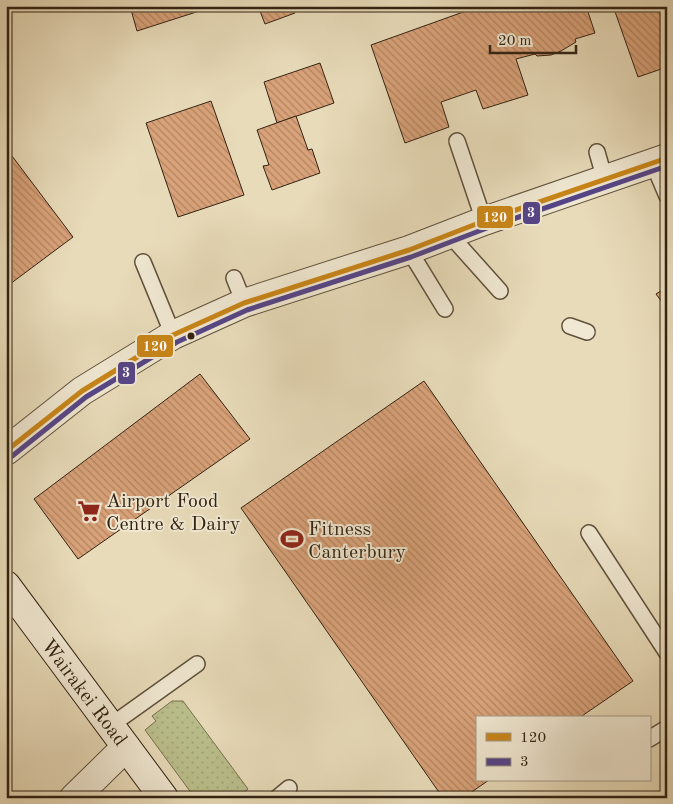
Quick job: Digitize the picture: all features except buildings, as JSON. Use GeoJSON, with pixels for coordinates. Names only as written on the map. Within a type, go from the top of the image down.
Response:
{"type":"FeatureCollection","features":[{"type":"Feature","properties":{"kind":"street"},"geometry":{"type":"LineString","coordinates":[[6,450],[82,391],[173,334],[244,304],[409,250],[449,234],[660,161]]}},
{"type":"Feature","properties":{"kind":"street","name":"Wairakei Road"},"geometry":{"type":"LineString","coordinates":[[6,586],[164,798]]}},
{"type":"Feature","properties":{"kind":"street"},"geometry":{"type":"LineString","coordinates":[[74,798],[118,736]]}},
{"type":"Feature","properties":{"kind":"lane"},"geometry":{"type":"LineString","coordinates":[[457,141],[484,222]]}},
{"type":"Feature","properties":{"kind":"lane"},"geometry":{"type":"LineString","coordinates":[[597,152],[606,180]]}},
{"type":"Feature","properties":{"kind":"lane"},"geometry":{"type":"LineString","coordinates":[[660,161],[667,196]]}},
{"type":"Feature","properties":{"kind":"lane"},"geometry":{"type":"LineString","coordinates":[[449,234],[500,291]]}},
{"type":"Feature","properties":{"kind":"lane"},"geometry":{"type":"LineString","coordinates":[[409,250],[445,309]]}},
{"type":"Feature","properties":{"kind":"lane"},"geometry":{"type":"LineString","coordinates":[[143,262],[173,334]]}},
{"type":"Feature","properties":{"kind":"lane"},"geometry":{"type":"LineString","coordinates":[[234,278],[244,304]]}},
{"type":"Feature","properties":{"kind":"lane"},"geometry":{"type":"LineString","coordinates":[[570,326],[587,332]]}},
{"type":"Feature","properties":{"kind":"lane"},"geometry":{"type":"LineString","coordinates":[[589,533],[667,654]]}},
{"type":"Feature","properties":{"kind":"lane"},"geometry":{"type":"LineString","coordinates":[[118,736],[197,664]]}},
{"type":"Feature","properties":{"kind":"lane"},"geometry":{"type":"LineString","coordinates":[[650,738],[667,728]]}},
{"type":"Feature","properties":{"kind":"lane"},"geometry":{"type":"LineString","coordinates":[[277,798],[289,788]]}},
{"type":"Feature","properties":{"kind":"green space"},"geometry":{"type":"Polygon","coordinates":[[[172,701],[183,701],[248,789],[237,798],[195,798],[145,730],[156,721],[152,716],[172,701]]]}},
{"type":"Feature","properties":{"kind":"transit line","name":"120"},"geometry":{"type":"LineString","coordinates":[[6,451],[82,391],[173,335],[244,303],[409,250],[484,221],[667,158]]}},
{"type":"Feature","properties":{"kind":"transit line","name":"3"},"geometry":{"type":"LineString","coordinates":[[11,457],[86,397],[177,342],[247,310],[411,257],[487,228],[667,166]]}},
{"type":"Feature","properties":{"kind":"place","name":"Airport Food Centre & Dairy"},"geometry":{"type":"Point","coordinates":[89,511]}},
{"type":"Feature","properties":{"kind":"place","name":"Fitness Canterbury"},"geometry":{"type":"Point","coordinates":[292,539]}}]}
